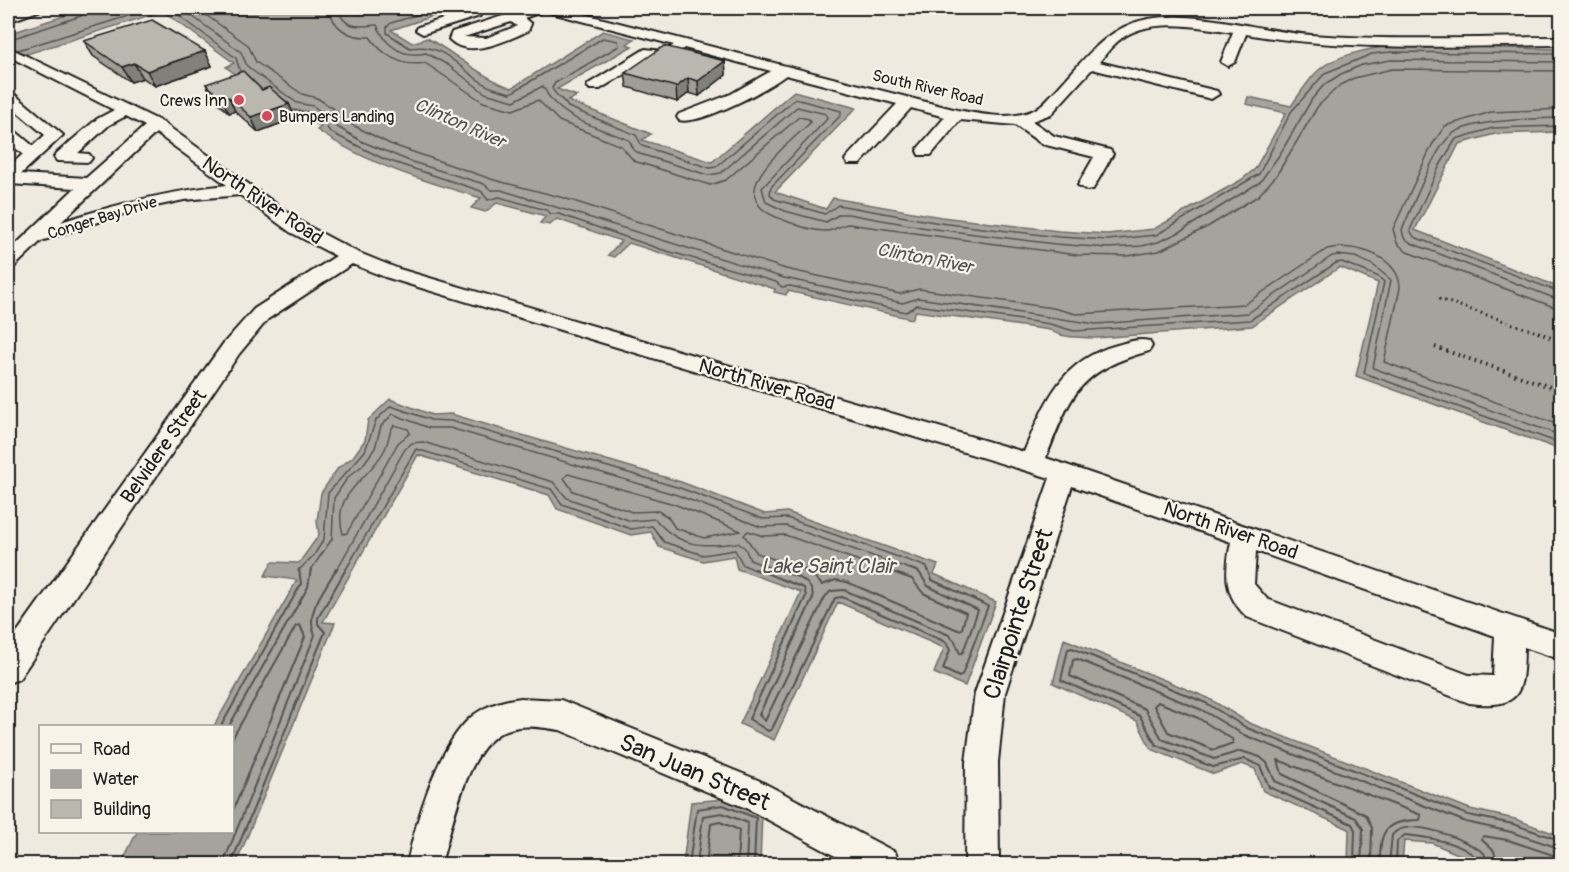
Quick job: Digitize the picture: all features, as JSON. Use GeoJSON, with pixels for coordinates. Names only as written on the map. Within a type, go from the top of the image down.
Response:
{"type":"FeatureCollection","features":[{"type":"Feature","properties":{"kind":"street"},"geometry":{"type":"LineString","coordinates":[[8,18],[39,8]]}},
{"type":"Feature","properties":{"kind":"street"},"geometry":{"type":"LineString","coordinates":[[423,30],[492,8]]}},
{"type":"Feature","properties":{"kind":"street"},"geometry":{"type":"LineString","coordinates":[[513,17],[540,8]]}},
{"type":"Feature","properties":{"kind":"street","name":"South River Road"},"geometry":{"type":"LineString","coordinates":[[547,8],[956,115],[984,120],[1019,120],[1038,115],[1053,105],[1115,36],[1142,24],[1182,22],[1337,40],[1562,41]]}},
{"type":"Feature","properties":{"kind":"street"},"geometry":{"type":"LineString","coordinates":[[574,16],[588,8]]}},
{"type":"Feature","properties":{"kind":"street"},"geometry":{"type":"LineString","coordinates":[[1228,62],[1241,30]]}},
{"type":"Feature","properties":{"kind":"street"},"geometry":{"type":"LineString","coordinates":[[595,86],[650,52],[666,56],[684,45]]}},
{"type":"Feature","properties":{"kind":"street","name":"North River Road"},"geometry":{"type":"LineString","coordinates":[[16,55],[156,125],[297,228],[350,256],[441,289],[1064,473],[1562,647]]}},
{"type":"Feature","properties":{"kind":"street"},"geometry":{"type":"LineString","coordinates":[[1088,64],[1211,94]]}},
{"type":"Feature","properties":{"kind":"street"},"geometry":{"type":"LineString","coordinates":[[685,117],[764,86],[783,70]]}},
{"type":"Feature","properties":{"kind":"street"},"geometry":{"type":"LineString","coordinates":[[8,97],[55,135],[8,178]]}},
{"type":"Feature","properties":{"kind":"street"},"geometry":{"type":"LineString","coordinates":[[854,160],[908,102]]}},
{"type":"Feature","properties":{"kind":"street"},"geometry":{"type":"LineString","coordinates":[[82,158],[63,157],[103,122],[127,110]]}},
{"type":"Feature","properties":{"kind":"street"},"geometry":{"type":"LineString","coordinates":[[925,151],[956,115]]}},
{"type":"Feature","properties":{"kind":"street"},"geometry":{"type":"LineString","coordinates":[[1019,120],[1048,140],[1104,154],[1087,185]]}},
{"type":"Feature","properties":{"kind":"street","name":"Conger Bay Drive"},"geometry":{"type":"LineString","coordinates":[[8,262],[156,125]]}},
{"type":"Feature","properties":{"kind":"street"},"geometry":{"type":"LineString","coordinates":[[8,134],[33,154]]}},
{"type":"Feature","properties":{"kind":"street"},"geometry":{"type":"LineString","coordinates":[[8,178],[90,184]]}},
{"type":"Feature","properties":{"kind":"street","name":"Conger Bay Drive"},"geometry":{"type":"LineString","coordinates":[[34,237],[128,206],[184,195],[242,189]]}},
{"type":"Feature","properties":{"kind":"street","name":"Belvidere Street"},"geometry":{"type":"LineString","coordinates":[[8,669],[231,349],[261,314],[350,256]]}},
{"type":"Feature","properties":{"kind":"street"},"geometry":{"type":"LineString","coordinates":[[1032,463],[1060,395],[1071,379],[1104,356],[1141,346]]}},
{"type":"Feature","properties":{"kind":"street","name":"Clairpointe Street"},"geometry":{"type":"LineString","coordinates":[[982,864],[982,762],[990,693],[1064,473]]}},
{"type":"Feature","properties":{"kind":"street"},"geometry":{"type":"LineString","coordinates":[[1246,535],[1238,585],[1244,599],[1469,688],[1495,692],[1508,683],[1510,629]]}},
{"type":"Feature","properties":{"kind":"street","name":"San Juan Street"},"geometry":{"type":"LineString","coordinates":[[424,864],[454,766],[472,740],[497,718],[530,712],[561,716],[758,796],[883,864]]}},
{"type":"Feature","properties":{"kind":"path"},"geometry":{"type":"LineString","coordinates":[[1439,299],[1547,335],[1562,343]]}},
{"type":"Feature","properties":{"kind":"path"},"geometry":{"type":"LineString","coordinates":[[1435,347],[1562,391]]}},
{"type":"Feature","properties":{"kind":"water","name":"Clinton River"},"geometry":{"type":"Polygon","coordinates":[[[88,8],[348,8],[360,15],[386,8],[458,8],[391,30],[412,43],[427,38],[490,78],[512,88],[603,31],[634,39],[627,44],[632,46],[557,89],[577,96],[568,101],[651,134],[642,140],[712,162],[794,91],[856,108],[775,192],[826,209],[833,198],[941,217],[1059,231],[1107,234],[1154,229],[1241,180],[1255,169],[1286,113],[1246,104],[1248,97],[1291,106],[1316,73],[1334,60],[1363,51],[1391,46],[1561,49],[1561,132],[1495,134],[1459,144],[1415,230],[1561,288],[1561,450],[1356,376],[1378,283],[1340,267],[1252,326],[1097,338],[1067,336],[1050,330],[916,311],[912,319],[788,291],[786,295],[774,292],[775,289],[629,243],[614,257],[608,255],[621,241],[557,219],[550,225],[540,223],[546,216],[497,203],[485,212],[471,208],[481,198],[375,162],[317,130],[321,127],[316,124],[296,118],[281,110],[226,67],[234,63],[163,11],[8,60],[8,34],[88,8]]]}},
{"type":"Feature","properties":{"kind":"water","name":"Lake Saint Clair"},"geometry":{"type":"Polygon","coordinates":[[[390,399],[432,415],[451,414],[681,482],[765,514],[787,512],[938,565],[934,574],[996,602],[965,686],[934,673],[944,648],[838,602],[774,740],[740,724],[801,592],[737,569],[734,556],[703,561],[659,547],[651,532],[631,535],[557,509],[549,495],[418,455],[323,622],[335,623],[236,864],[121,864],[136,833],[234,833],[234,725],[215,725],[297,580],[265,576],[272,562],[299,563],[319,535],[317,521],[321,493],[338,468],[353,457],[365,440],[368,420],[390,399]]]}},
{"type":"Feature","properties":{"kind":"water"},"geometry":{"type":"Polygon","coordinates":[[[1064,639],[1208,698],[1249,723],[1470,809],[1515,819],[1561,836],[1561,864],[1481,864],[1432,843],[1404,841],[1402,864],[1348,864],[1349,829],[1263,791],[1255,769],[1242,764],[1214,774],[1151,749],[1137,721],[1053,683],[1064,639]]]}},
{"type":"Feature","properties":{"kind":"water"},"geometry":{"type":"Polygon","coordinates":[[[724,799],[762,813],[760,864],[683,864],[691,802],[724,799]]]}},
{"type":"Feature","properties":{"kind":"building"},"geometry":{"type":"Polygon","coordinates":[[[152,20],[205,51],[147,71],[134,63],[122,67],[84,41],[152,20]]]}},
{"type":"Feature","properties":{"kind":"building"},"geometry":{"type":"Polygon","coordinates":[[[664,46],[725,61],[698,81],[688,78],[676,87],[625,73],[664,46]]]}},
{"type":"Feature","properties":{"kind":"building"},"geometry":{"type":"Polygon","coordinates":[[[243,71],[262,90],[269,87],[289,104],[251,117],[229,97],[222,99],[206,84],[243,71]]]}},
{"type":"Feature","properties":{"kind":"waterway"},"geometry":{"type":"LineString","coordinates":[[644,12],[651,8]]}},
{"type":"Feature","properties":{"kind":"place","name":"Crews Inn"},"geometry":{"type":"Point","coordinates":[239,100]}},
{"type":"Feature","properties":{"kind":"place","name":"Bumpers Landing"},"geometry":{"type":"Point","coordinates":[267,116]}}]}
